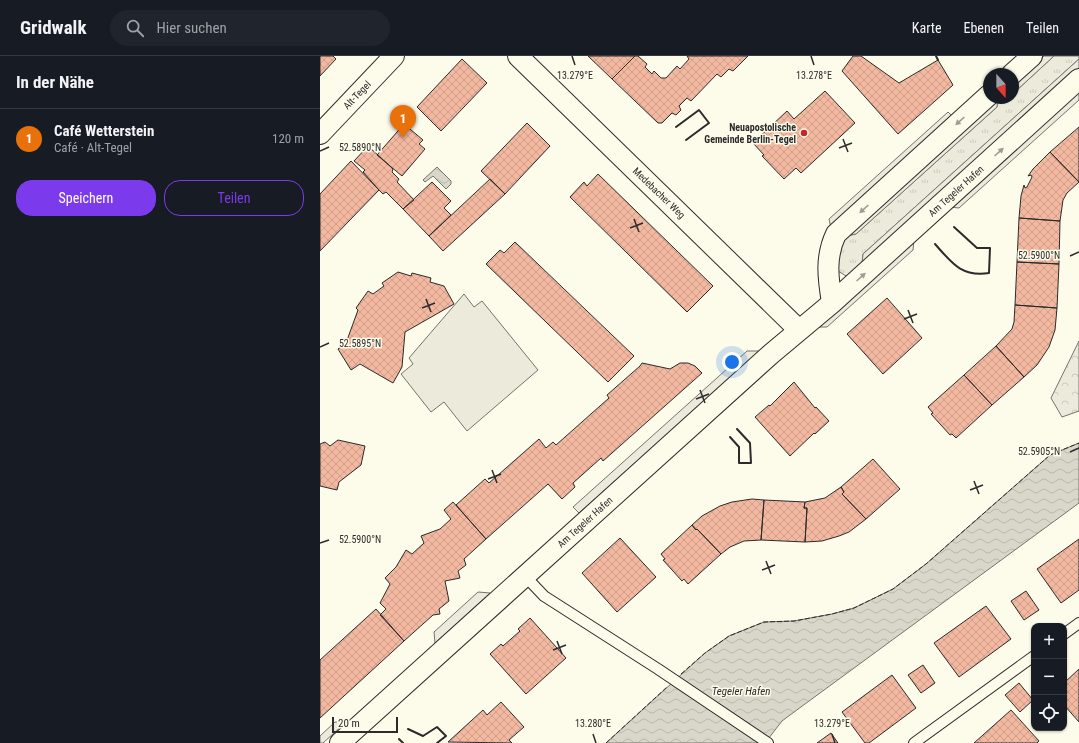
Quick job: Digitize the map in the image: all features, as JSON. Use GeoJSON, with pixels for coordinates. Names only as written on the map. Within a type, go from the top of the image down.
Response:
{"type":"FeatureCollection","features":[{"type":"Feature","properties":{"kind":"street","name":"Alt-Tegel"},"geometry":{"type":"LineString","coordinates":[[320,134],[394,56]]}},
{"type":"Feature","properties":{"kind":"street","name":"Medebacher Weg"},"geometry":{"type":"LineString","coordinates":[[518,56],[799,330]]}},
{"type":"Feature","properties":{"kind":"street"},"geometry":{"type":"LineString","coordinates":[[1019,68],[1032,56]]}},
{"type":"Feature","properties":{"kind":"street","name":"Am Tegeler Hafen"},"geometry":{"type":"LineString","coordinates":[[340,743],[799,330],[832,303],[1079,79]]}},
{"type":"Feature","properties":{"kind":"street"},"geometry":{"type":"LineString","coordinates":[[832,303],[827,275],[827,260],[830,246],[836,234],[983,100]]}},
{"type":"Feature","properties":{"kind":"lane"},"geometry":{"type":"LineString","coordinates":[[525,576],[544,596],[768,743]]}},
{"type":"Feature","properties":{"kind":"lane"},"geometry":{"type":"LineString","coordinates":[[1067,632],[1079,622]]}},
{"type":"Feature","properties":{"kind":"lane"},"geometry":{"type":"LineString","coordinates":[[914,743],[1031,658]]}},
{"type":"Feature","properties":{"kind":"green space"},"geometry":{"type":"Polygon","coordinates":[[[1054,56],[1079,56],[1079,59],[863,254],[862,265],[852,274],[846,276],[838,271],[839,251],[846,236],[856,234],[997,107],[997,104],[1019,104],[1019,88],[1054,56]]]}},
{"type":"Feature","properties":{"kind":"green space"},"geometry":{"type":"Polygon","coordinates":[[[1079,341],[1079,411],[1062,417],[1051,398],[1079,341]]]}},
{"type":"Feature","properties":{"kind":"shaded area"},"geometry":{"type":"Polygon","coordinates":[[[1044,56],[1054,56],[1019,88],[1019,79],[1044,56]]]}},
{"type":"Feature","properties":{"kind":"shaded area"},"geometry":{"type":"Polygon","coordinates":[[[1079,59],[1079,69],[862,264],[863,254],[1079,59]]]}},
{"type":"Feature","properties":{"kind":"shaded area"},"geometry":{"type":"Polygon","coordinates":[[[1079,91],[1079,100],[959,208],[949,207],[1079,91]]]}},
{"type":"Feature","properties":{"kind":"shaded area"},"geometry":{"type":"Polygon","coordinates":[[[991,104],[997,104],[997,107],[856,234],[846,236],[991,104]]]}},
{"type":"Feature","properties":{"kind":"shaded area"},"geometry":{"type":"Polygon","coordinates":[[[948,112],[953,117],[831,228],[829,219],[948,112]]]}},
{"type":"Feature","properties":{"kind":"shaded area"},"geometry":{"type":"Polygon","coordinates":[[[914,240],[913,250],[827,327],[818,327],[914,240]]]}},
{"type":"Feature","properties":{"kind":"shaded area"},"geometry":{"type":"Polygon","coordinates":[[[464,294],[474,307],[482,301],[538,370],[467,431],[444,402],[431,412],[401,374],[413,364],[409,358],[464,294]]]}},
{"type":"Feature","properties":{"kind":"shaded area"},"geometry":{"type":"Polygon","coordinates":[[[747,351],[761,351],[579,513],[573,507],[747,351]]]}},
{"type":"Feature","properties":{"kind":"shaded area"},"geometry":{"type":"Polygon","coordinates":[[[478,592],[490,593],[435,643],[434,632],[478,592]]]}},
{"type":"Feature","properties":{"kind":"shaded area"},"geometry":{"type":"Polygon","coordinates":[[[335,722],[345,723],[323,743],[320,743],[320,736],[335,722]]]}},
{"type":"Feature","properties":{"kind":"water"},"geometry":{"type":"Polygon","coordinates":[[[437,167],[451,181],[451,184],[446,189],[433,176],[425,182],[423,180],[437,167]]]}},
{"type":"Feature","properties":{"kind":"water","name":"Tegeler Hafen"},"geometry":{"type":"Polygon","coordinates":[[[1079,443],[1079,503],[782,721],[765,743],[606,743],[705,653],[729,636],[764,622],[794,621],[832,614],[854,608],[893,589],[926,564],[1050,455],[1079,443]]]}},
{"type":"Feature","properties":{"kind":"building"},"geometry":{"type":"Polygon","coordinates":[[[320,56],[333,56],[336,59],[320,76],[320,56]]]}},
{"type":"Feature","properties":{"kind":"building"},"geometry":{"type":"Polygon","coordinates":[[[588,56],[635,56],[612,79],[588,56]]]}},
{"type":"Feature","properties":{"kind":"building"},"geometry":{"type":"Polygon","coordinates":[[[635,56],[638,56],[647,64],[645,67],[652,74],[654,71],[661,78],[666,78],[677,66],[680,69],[689,59],[687,56],[748,56],[733,71],[729,69],[721,77],[717,74],[691,101],[687,98],[679,106],[681,110],[676,115],[672,113],[662,123],[658,123],[612,79],[635,56]]]}},
{"type":"Feature","properties":{"kind":"building"},"geometry":{"type":"Polygon","coordinates":[[[853,56],[861,56],[899,83],[938,60],[953,85],[898,134],[842,71],[853,56]]]}},
{"type":"Feature","properties":{"kind":"building"},"geometry":{"type":"Polygon","coordinates":[[[462,59],[487,83],[441,131],[417,107],[462,59]]]}},
{"type":"Feature","properties":{"kind":"building","name":"Neuapostolische Gemeinde Berlin-Tegel"},"geometry":{"type":"Polygon","coordinates":[[[825,91],[855,123],[801,173],[796,168],[784,179],[762,156],[764,155],[753,143],[787,111],[794,119],[825,91]]]}},
{"type":"Feature","properties":{"kind":"building"},"geometry":{"type":"Polygon","coordinates":[[[527,123],[550,146],[505,194],[481,171],[527,123]]]}},
{"type":"Feature","properties":{"kind":"building"},"geometry":{"type":"Polygon","coordinates":[[[404,124],[423,140],[419,144],[425,149],[402,176],[377,155],[404,124]]]}},
{"type":"Feature","properties":{"kind":"building"},"geometry":{"type":"Polygon","coordinates":[[[1079,127],[1079,182],[1050,152],[1079,127]]]}},
{"type":"Feature","properties":{"kind":"building"},"geometry":{"type":"Polygon","coordinates":[[[368,146],[393,169],[392,172],[399,179],[397,182],[414,200],[403,209],[386,192],[383,194],[363,172],[365,170],[354,161],[368,146]]]}},
{"type":"Feature","properties":{"kind":"building"},"geometry":{"type":"Polygon","coordinates":[[[1050,152],[1079,182],[1067,193],[1063,200],[1060,221],[1019,218],[1021,196],[1024,185],[1025,188],[1027,187],[1032,177],[1031,175],[1028,176],[1050,152]]]}},
{"type":"Feature","properties":{"kind":"building"},"geometry":{"type":"Polygon","coordinates":[[[351,161],[379,190],[320,251],[320,194],[351,161]]]}},
{"type":"Feature","properties":{"kind":"building"},"geometry":{"type":"Polygon","coordinates":[[[598,174],[713,286],[687,312],[570,197],[584,182],[587,186],[598,174]]]}},
{"type":"Feature","properties":{"kind":"building"},"geometry":{"type":"Polygon","coordinates":[[[490,179],[505,194],[443,251],[429,236],[490,179]]]}},
{"type":"Feature","properties":{"kind":"building"},"geometry":{"type":"Polygon","coordinates":[[[432,182],[451,201],[444,208],[451,215],[429,236],[403,209],[432,182]]]}},
{"type":"Feature","properties":{"kind":"building"},"geometry":{"type":"Polygon","coordinates":[[[1019,218],[1060,221],[1059,264],[1017,262],[1019,218]]]}},
{"type":"Feature","properties":{"kind":"building"},"geometry":{"type":"Polygon","coordinates":[[[515,242],[634,356],[608,382],[486,264],[500,250],[504,253],[515,242]]]}},
{"type":"Feature","properties":{"kind":"building"},"geometry":{"type":"Polygon","coordinates":[[[1017,262],[1059,264],[1057,308],[1015,305],[1017,262]]]}},
{"type":"Feature","properties":{"kind":"building"},"geometry":{"type":"Polygon","coordinates":[[[398,272],[411,276],[412,273],[431,278],[430,282],[444,286],[454,304],[405,332],[402,367],[393,383],[360,364],[351,370],[338,349],[346,343],[358,310],[356,308],[368,291],[373,294],[384,286],[382,283],[398,272]]]}},
{"type":"Feature","properties":{"kind":"building"},"geometry":{"type":"Polygon","coordinates":[[[887,298],[922,338],[883,374],[847,334],[887,298]]]}},
{"type":"Feature","properties":{"kind":"building"},"geometry":{"type":"Polygon","coordinates":[[[1015,305],[1057,308],[1055,330],[1049,347],[1037,365],[1024,377],[996,346],[1012,329],[1015,305]]]}},
{"type":"Feature","properties":{"kind":"building"},"geometry":{"type":"Polygon","coordinates":[[[996,346],[1024,377],[992,405],[964,375],[996,346]]]}},
{"type":"Feature","properties":{"kind":"building"},"geometry":{"type":"Polygon","coordinates":[[[642,363],[670,369],[680,363],[688,363],[695,366],[702,373],[603,461],[601,458],[573,483],[575,487],[562,499],[548,484],[486,539],[456,505],[485,479],[489,483],[539,439],[546,448],[553,442],[556,445],[609,398],[607,395],[642,363]]]}},
{"type":"Feature","properties":{"kind":"building"},"geometry":{"type":"Polygon","coordinates":[[[964,375],[992,405],[956,438],[952,434],[950,435],[931,414],[933,413],[928,407],[964,375]]]}},
{"type":"Feature","properties":{"kind":"building"},"geometry":{"type":"Polygon","coordinates":[[[794,382],[815,408],[816,407],[829,421],[790,456],[755,417],[769,405],[770,406],[794,382]]]}},
{"type":"Feature","properties":{"kind":"building"},"geometry":{"type":"Polygon","coordinates":[[[338,440],[365,446],[361,465],[339,482],[337,490],[320,486],[320,444],[325,442],[330,446],[338,440]]]}},
{"type":"Feature","properties":{"kind":"building"},"geometry":{"type":"Polygon","coordinates":[[[873,459],[900,489],[866,519],[842,494],[844,492],[841,487],[873,459]]]}},
{"type":"Feature","properties":{"kind":"building"},"geometry":{"type":"Polygon","coordinates":[[[841,487],[844,492],[842,494],[866,519],[849,532],[839,536],[822,541],[805,542],[807,508],[804,508],[805,502],[825,498],[841,487]]]}},
{"type":"Feature","properties":{"kind":"building"},"geometry":{"type":"Polygon","coordinates":[[[752,499],[764,500],[761,540],[744,541],[730,547],[721,554],[692,525],[702,516],[720,506],[732,502],[752,499]]]}},
{"type":"Feature","properties":{"kind":"building"},"geometry":{"type":"Polygon","coordinates":[[[764,500],[805,502],[804,508],[807,508],[805,542],[761,540],[764,500]]]}},
{"type":"Feature","properties":{"kind":"building"},"geometry":{"type":"Polygon","coordinates":[[[453,502],[486,539],[464,559],[466,565],[458,571],[460,578],[445,581],[449,601],[439,609],[440,614],[433,615],[404,641],[380,615],[386,609],[380,603],[390,584],[385,578],[396,567],[406,550],[412,554],[424,543],[421,536],[440,529],[451,519],[444,510],[453,502]]]}},
{"type":"Feature","properties":{"kind":"building"},"geometry":{"type":"Polygon","coordinates":[[[692,525],[721,554],[688,584],[684,579],[682,581],[663,560],[665,559],[661,554],[692,525]]]}},
{"type":"Feature","properties":{"kind":"building"},"geometry":{"type":"Polygon","coordinates":[[[620,538],[656,577],[617,612],[582,573],[620,538]]]}},
{"type":"Feature","properties":{"kind":"building"},"geometry":{"type":"Polygon","coordinates":[[[1079,539],[1079,590],[1061,603],[1037,569],[1079,539]]]}},
{"type":"Feature","properties":{"kind":"building"},"geometry":{"type":"Polygon","coordinates":[[[1026,591],[1039,610],[1024,620],[1011,601],[1026,591]]]}},
{"type":"Feature","properties":{"kind":"building"},"geometry":{"type":"Polygon","coordinates":[[[986,606],[1011,639],[959,677],[934,643],[986,606]]]}},
{"type":"Feature","properties":{"kind":"building"},"geometry":{"type":"Polygon","coordinates":[[[376,609],[404,641],[320,718],[320,660],[376,609]]]}},
{"type":"Feature","properties":{"kind":"building"},"geometry":{"type":"Polygon","coordinates":[[[530,618],[566,658],[526,694],[490,654],[501,644],[503,646],[520,631],[518,629],[530,618]]]}},
{"type":"Feature","properties":{"kind":"building"},"geometry":{"type":"Polygon","coordinates":[[[923,665],[935,683],[921,693],[908,675],[923,665]]]}},
{"type":"Feature","properties":{"kind":"building"},"geometry":{"type":"Polygon","coordinates":[[[1079,669],[1079,722],[1067,708],[1067,680],[1079,669]]]}},
{"type":"Feature","properties":{"kind":"building"},"geometry":{"type":"Polygon","coordinates":[[[892,675],[916,708],[869,743],[865,743],[842,712],[892,675]]]}},
{"type":"Feature","properties":{"kind":"building"},"geometry":{"type":"Polygon","coordinates":[[[1019,683],[1031,698],[1031,702],[1020,712],[1005,695],[1019,683]]]}},
{"type":"Feature","properties":{"kind":"building"},"geometry":{"type":"Polygon","coordinates":[[[501,702],[524,727],[509,740],[512,743],[448,742],[483,710],[487,715],[501,702]]]}},
{"type":"Feature","properties":{"kind":"building"},"geometry":{"type":"Polygon","coordinates":[[[1011,710],[1039,741],[1037,743],[974,743],[1011,710]]]}},
{"type":"Feature","properties":{"kind":"building"},"geometry":{"type":"Polygon","coordinates":[[[831,733],[838,743],[817,743],[831,733]]]}},
{"type":"Feature","properties":{"kind":"fence"},"geometry":{"type":"LineString","coordinates":[[681,674],[705,653],[729,636],[764,622],[794,621],[832,614],[854,608],[893,589],[926,564],[1050,455],[1079,443]]}},
{"type":"Feature","properties":{"kind":"fence"},"geometry":{"type":"LineString","coordinates":[[606,743],[667,687]]}},
{"type":"Feature","properties":{"kind":"wall"},"geometry":{"type":"LineString","coordinates":[[936,56],[938,60]]}},
{"type":"Feature","properties":{"kind":"wall"},"geometry":{"type":"LineString","coordinates":[[676,127],[699,110],[709,123],[686,140]]}},
{"type":"Feature","properties":{"kind":"wall"},"geometry":{"type":"LineString","coordinates":[[935,244],[952,263],[964,271],[979,274],[989,273],[990,248],[977,248],[954,227]]}},
{"type":"Feature","properties":{"kind":"wall"},"geometry":{"type":"LineString","coordinates":[[730,437],[739,447],[739,463],[751,463],[750,443],[737,429]]}},
{"type":"Feature","properties":{"kind":"wall"},"geometry":{"type":"LineString","coordinates":[[408,729],[423,736],[437,727],[446,736],[437,743]]}},
{"type":"Feature","properties":{"kind":"wall"},"geometry":{"type":"LineString","coordinates":[[399,739],[403,743]]}},
{"type":"Feature","properties":{"kind":"place","name":"Neuapostolische Gemeinde Berlin-Tegel"},"geometry":{"type":"Point","coordinates":[804,133]}},
{"type":"Feature","properties":{"kind":"place","name":"Café Wetterstein"},"geometry":{"type":"Point","coordinates":[403,138]}}]}
